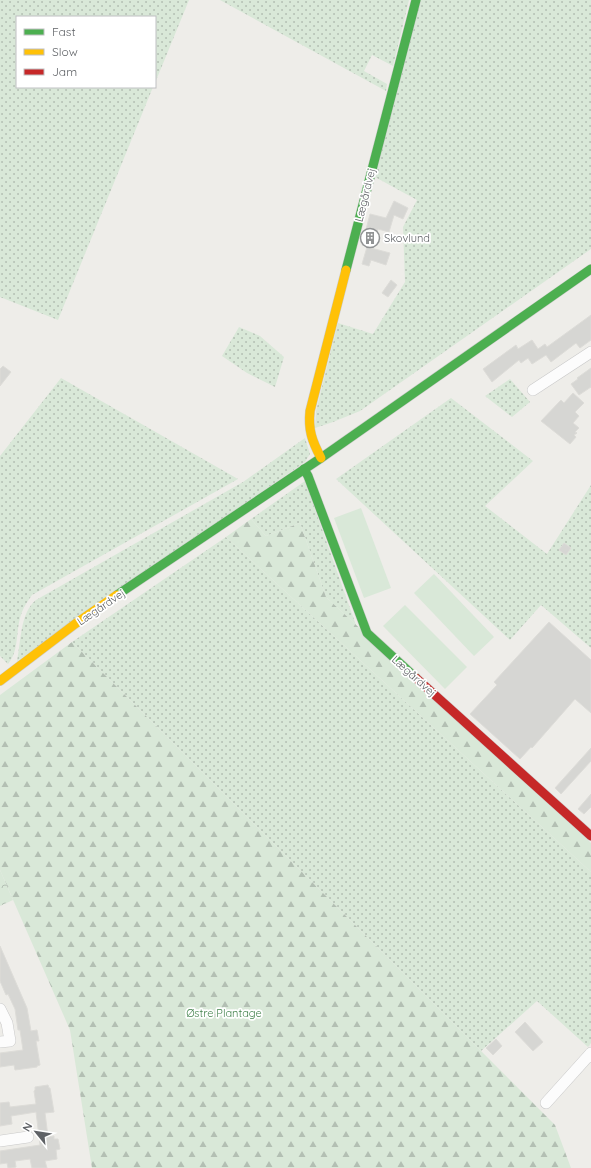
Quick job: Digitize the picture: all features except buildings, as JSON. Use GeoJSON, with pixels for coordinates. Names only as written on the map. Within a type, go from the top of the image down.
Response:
{"type":"FeatureCollection","features":[{"type":"Feature","properties":{"kind":"street","name":"Lægårdvej"},"geometry":{"type":"LineString","coordinates":[[322,458],[312,442],[310,434],[309,417],[312,402],[416,0]]}},
{"type":"Feature","properties":{"kind":"street","name":"Lægårdvej"},"geometry":{"type":"LineString","coordinates":[[0,680],[74,624],[322,458],[591,269]]}},
{"type":"Feature","properties":{"kind":"street"},"geometry":{"type":"LineString","coordinates":[[533,390],[591,352]]}},
{"type":"Feature","properties":{"kind":"street","name":"Lægårdvej"},"geometry":{"type":"LineString","coordinates":[[304,469],[308,476],[367,633],[591,836]]}},
{"type":"Feature","properties":{"kind":"street"},"geometry":{"type":"LineString","coordinates":[[0,1009],[7,1023],[10,1041],[0,1042]]}},
{"type":"Feature","properties":{"kind":"street"},"geometry":{"type":"LineString","coordinates":[[546,1103],[591,1053]]}},
{"type":"Feature","properties":{"kind":"street"},"geometry":{"type":"LineString","coordinates":[[0,1142],[28,1137]]}},
{"type":"Feature","properties":{"kind":"green space"},"geometry":{"type":"Polygon","coordinates":[[[0,0],[189,0],[156,81],[156,16],[16,16],[16,88],[153,88],[58,320],[0,297],[0,0]]]}},
{"type":"Feature","properties":{"kind":"green space"},"geometry":{"type":"Polygon","coordinates":[[[220,0],[409,0],[393,66],[372,55],[364,71],[387,84],[386,91],[220,0]]]}},
{"type":"Feature","properties":{"kind":"green space"},"geometry":{"type":"Polygon","coordinates":[[[420,0],[591,0],[591,249],[360,411],[315,428],[316,411],[338,323],[373,334],[405,282],[403,227],[417,200],[375,177],[420,0]]]}},
{"type":"Feature","properties":{"kind":"green space"},"geometry":{"type":"Polygon","coordinates":[[[239,327],[260,336],[284,357],[275,387],[247,373],[222,356],[239,327]]]}},
{"type":"Feature","properties":{"kind":"green space"},"geometry":{"type":"Polygon","coordinates":[[[61,378],[238,479],[32,595],[22,612],[16,646],[12,658],[8,664],[0,656],[0,456],[61,378]]]}},
{"type":"Feature","properties":{"kind":"green space"},"geometry":{"type":"Polygon","coordinates":[[[510,379],[530,402],[512,417],[485,396],[510,379]]]}},
{"type":"Feature","properties":{"kind":"green space"},"geometry":{"type":"Polygon","coordinates":[[[451,398],[533,461],[485,506],[547,554],[591,485],[591,648],[541,605],[510,640],[336,479],[451,398]]]}},
{"type":"Feature","properties":{"kind":"green space"},"geometry":{"type":"Polygon","coordinates":[[[305,438],[310,454],[305,462],[17,661],[24,620],[27,612],[36,600],[243,482],[305,438]]]}},
{"type":"Feature","properties":{"kind":"green space"},"geometry":{"type":"Polygon","coordinates":[[[305,481],[356,625],[326,597],[300,523],[266,536],[251,519],[305,481]]]}},
{"type":"Feature","properties":{"kind":"green space"},"geometry":{"type":"Polygon","coordinates":[[[361,508],[391,588],[364,598],[334,518],[361,508]]]}},
{"type":"Feature","properties":{"kind":"green space"},"geometry":{"type":"Polygon","coordinates":[[[251,519],[266,536],[300,523],[326,597],[591,843],[591,872],[226,537],[251,519]]]}},
{"type":"Feature","properties":{"kind":"green space"},"geometry":{"type":"Polygon","coordinates":[[[226,537],[591,872],[591,1043],[588,1047],[537,1001],[481,1051],[72,642],[226,537]]]}},
{"type":"Feature","properties":{"kind":"green space"},"geometry":{"type":"Polygon","coordinates":[[[434,574],[494,637],[474,656],[414,593],[434,574]]]}},
{"type":"Feature","properties":{"kind":"green space"},"geometry":{"type":"Polygon","coordinates":[[[405,605],[467,667],[445,689],[383,626],[405,605]]]}},
{"type":"Feature","properties":{"kind":"green space","name":"Østre Plantage"},"geometry":{"type":"Polygon","coordinates":[[[72,642],[555,1125],[571,1168],[92,1168],[70,1030],[0,870],[0,695],[72,642]]]}},
{"type":"Feature","properties":{"kind":"green space"},"geometry":{"type":"Polygon","coordinates":[[[0,870],[13,900],[0,906],[0,870]]]}},
{"type":"Feature","properties":{"kind":"traffic: fast"},"geometry":{"type":"LineString","coordinates":[[346,270],[416,0]]}},
{"type":"Feature","properties":{"kind":"traffic: fast"},"geometry":{"type":"LineString","coordinates":[[117,595],[321,458],[591,269]]}},
{"type":"Feature","properties":{"kind":"traffic: fast"},"geometry":{"type":"LineString","coordinates":[[304,469],[308,476],[367,633],[416,678]]}},
{"type":"Feature","properties":{"kind":"traffic: slow"},"geometry":{"type":"LineString","coordinates":[[321,458],[311,435],[310,411],[346,270]]}},
{"type":"Feature","properties":{"kind":"traffic: slow"},"geometry":{"type":"LineString","coordinates":[[0,681],[75,624],[117,595]]}},
{"type":"Feature","properties":{"kind":"traffic: jam"},"geometry":{"type":"LineString","coordinates":[[416,678],[591,836]]}},
{"type":"Feature","properties":{"kind":"place","name":"Skovlund"},"geometry":{"type":"Point","coordinates":[370,238]}}]}
